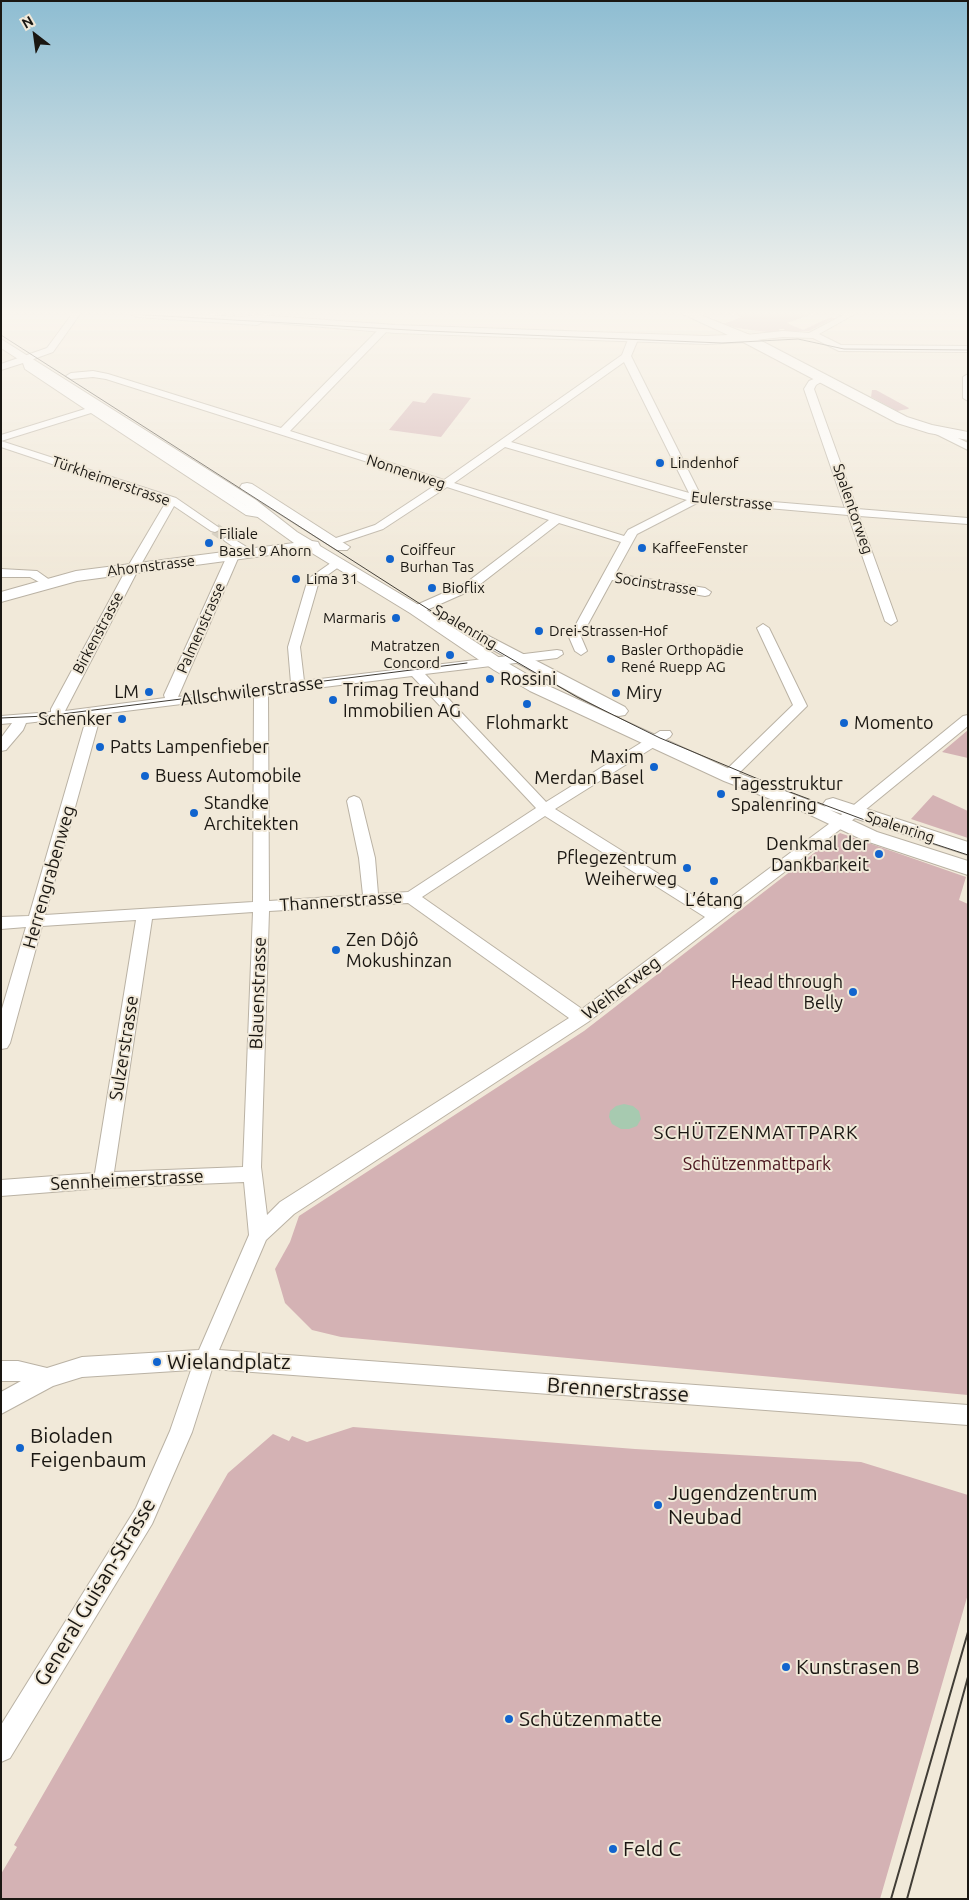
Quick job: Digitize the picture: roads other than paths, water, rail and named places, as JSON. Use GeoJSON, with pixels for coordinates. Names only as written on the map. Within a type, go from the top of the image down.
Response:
{"type":"FeatureCollection","features":[{"type":"Feature","properties":{"kind":"main road","name":"Spalenring"},"geometry":{"type":"LineString","coordinates":[[101,403],[251,503],[264,515],[311,545],[350,558]]}},
{"type":"Feature","properties":{"kind":"main road","name":"Spalenring"},"geometry":{"type":"LineString","coordinates":[[114,403],[334,542],[350,558],[505,660],[546,692],[659,738],[733,771],[847,816],[968,849]]}},
{"type":"Feature","properties":{"kind":"main road"},"geometry":{"type":"LineString","coordinates":[[869,403],[902,420],[938,431],[968,436]]}},
{"type":"Feature","properties":{"kind":"main road","name":"Ahornstrasse"},"geometry":{"type":"LineString","coordinates":[[1,597],[76,576],[334,542]]}},
{"type":"Feature","properties":{"kind":"main road","name":"Spalenring"},"geometry":{"type":"LineString","coordinates":[[422,607],[497,647],[505,660],[659,738]]}},
{"type":"Feature","properties":{"kind":"main road","name":"Spalenring"},"geometry":{"type":"LineString","coordinates":[[847,816],[870,836],[968,868]]}},
{"type":"Feature","properties":{"kind":"street","name":"Spalenring"},"geometry":{"type":"LineString","coordinates":[[84,403],[250,512],[264,515]]}},
{"type":"Feature","properties":{"kind":"street","name":"Nonnenweg"},"geometry":{"type":"LineString","coordinates":[[188,403],[556,520],[625,540]]}},
{"type":"Feature","properties":{"kind":"street"},"geometry":{"type":"LineString","coordinates":[[282,433],[312,403]]}},
{"type":"Feature","properties":{"kind":"street"},"geometry":{"type":"LineString","coordinates":[[334,542],[379,527],[446,484],[560,403]]}},
{"type":"Feature","properties":{"kind":"street"},"geometry":{"type":"LineString","coordinates":[[649,403],[697,499]]}},
{"type":"Feature","properties":{"kind":"street","name":"Spalentorweg"},"geometry":{"type":"LineString","coordinates":[[815,403],[891,621]]}},
{"type":"Feature","properties":{"kind":"street"},"geometry":{"type":"LineString","coordinates":[[1,438],[94,409]]}},
{"type":"Feature","properties":{"kind":"street"},"geometry":{"type":"LineString","coordinates":[[938,431],[968,447]]}},
{"type":"Feature","properties":{"kind":"street","name":"Eulerstrasse"},"geometry":{"type":"LineString","coordinates":[[503,443],[697,499],[968,521]]}},
{"type":"Feature","properties":{"kind":"street","name":"Türkheimerstrasse"},"geometry":{"type":"LineString","coordinates":[[1,444],[172,500],[215,530]]}},
{"type":"Feature","properties":{"kind":"street","name":"Socinstrasse"},"geometry":{"type":"LineString","coordinates":[[581,652],[575,637],[625,540],[632,532],[697,499]]}},
{"type":"Feature","properties":{"kind":"street","name":"Birkenstrasse"},"geometry":{"type":"LineString","coordinates":[[58,715],[58,709],[133,568],[172,500]]}},
{"type":"Feature","properties":{"kind":"street"},"geometry":{"type":"LineString","coordinates":[[422,607],[470,586],[556,520]]}},
{"type":"Feature","properties":{"kind":"street"},"geometry":{"type":"LineString","coordinates":[[229,539],[249,553]]}},
{"type":"Feature","properties":{"kind":"street","name":"Palmenstrasse"},"geometry":{"type":"LineString","coordinates":[[172,701],[171,695],[233,556]]}},
{"type":"Feature","properties":{"kind":"street"},"geometry":{"type":"LineString","coordinates":[[298,686],[294,648],[314,579],[350,558]]}},
{"type":"Feature","properties":{"kind":"street"},"geometry":{"type":"LineString","coordinates":[[1,573],[33,574],[48,583]]}},
{"type":"Feature","properties":{"kind":"street","name":"Socinstrasse"},"geometry":{"type":"LineString","coordinates":[[608,576],[705,592]]}},
{"type":"Feature","properties":{"kind":"street"},"geometry":{"type":"LineString","coordinates":[[733,771],[800,706],[763,628]]}},
{"type":"Feature","properties":{"kind":"street"},"geometry":{"type":"LineString","coordinates":[[505,660],[557,654]]}},
{"type":"Feature","properties":{"kind":"street","name":"Allschwilerstrasse"},"geometry":{"type":"LineString","coordinates":[[1,720],[20,720],[505,660]]}},
{"type":"Feature","properties":{"kind":"street"},"geometry":{"type":"LineString","coordinates":[[415,671],[546,809],[716,916]]}},
{"type":"Feature","properties":{"kind":"street","name":"Blauenstrasse"},"geometry":{"type":"LineString","coordinates":[[259,1234],[252,1174],[261,907],[262,690]]}},
{"type":"Feature","properties":{"kind":"street","name":"Herrengrabenweg"},"geometry":{"type":"LineString","coordinates":[[1,1043],[95,711]]}},
{"type":"Feature","properties":{"kind":"street"},"geometry":{"type":"LineString","coordinates":[[1,747],[18,727],[20,720]]}},
{"type":"Feature","properties":{"kind":"street","name":"Weiherweg"},"geometry":{"type":"LineString","coordinates":[[259,1234],[287,1208],[582,1018],[847,816],[968,720]]}},
{"type":"Feature","properties":{"kind":"street","name":"Thannerstrasse"},"geometry":{"type":"LineString","coordinates":[[1,923],[145,915],[371,898],[411,897],[659,738]]}},
{"type":"Feature","properties":{"kind":"street"},"geometry":{"type":"LineString","coordinates":[[354,801],[367,858],[371,898]]}},
{"type":"Feature","properties":{"kind":"street"},"geometry":{"type":"LineString","coordinates":[[411,897],[582,1018]]}},
{"type":"Feature","properties":{"kind":"street","name":"Sulzerstrasse"},"geometry":{"type":"LineString","coordinates":[[103,1180],[145,915]]}},
{"type":"Feature","properties":{"kind":"street","name":"Sennheimerstrasse"},"geometry":{"type":"LineString","coordinates":[[1,1188],[103,1180],[252,1174]]}},
{"type":"Feature","properties":{"kind":"street"},"geometry":{"type":"LineString","coordinates":[[181,1432],[205,1359],[259,1234]]}},
{"type":"Feature","properties":{"kind":"street"},"geometry":{"type":"LineString","coordinates":[[1,1404],[47,1378],[82,1367],[205,1359]]}},
{"type":"Feature","properties":{"kind":"street","name":"Brennerstrasse"},"geometry":{"type":"LineString","coordinates":[[205,1359],[268,1362],[748,1400],[968,1414]]}},
{"type":"Feature","properties":{"kind":"street"},"geometry":{"type":"LineString","coordinates":[[1,1371],[18,1370],[47,1378]]}},
{"type":"Feature","properties":{"kind":"street","name":"General Guisan-Strasse"},"geometry":{"type":"LineString","coordinates":[[1,1749],[144,1516],[181,1432]]}},
{"type":"Feature","properties":{"kind":"tunnel"},"geometry":{"type":"LineString","coordinates":[[215,529],[229,539]]}},
{"type":"Feature","properties":{"kind":"tram line"},"geometry":{"type":"LineString","coordinates":[[106,403],[453,625],[577,697],[660,738],[782,789],[886,828],[968,855]]}},
{"type":"Feature","properties":{"kind":"tram line"},"geometry":{"type":"LineString","coordinates":[[1,718],[46,716],[467,663]]}},
{"type":"Feature","properties":{"kind":"tram line"},"geometry":{"type":"LineString","coordinates":[[891,1899],[968,1632]]}},
{"type":"Feature","properties":{"kind":"tram line"},"geometry":{"type":"LineString","coordinates":[[907,1899],[968,1677]]}},
{"type":"Feature","properties":{"kind":"place","name":"Lindenhof"},"geometry":{"type":"Point","coordinates":[660,463]}},
{"type":"Feature","properties":{"kind":"place","name":"Filiale Basel 9 Ahorn"},"geometry":{"type":"Point","coordinates":[209,543]}},
{"type":"Feature","properties":{"kind":"place","name":"KaffeeFenster"},"geometry":{"type":"Point","coordinates":[642,548]}},
{"type":"Feature","properties":{"kind":"place","name":"Coiffeur Burhan Tas"},"geometry":{"type":"Point","coordinates":[390,559]}},
{"type":"Feature","properties":{"kind":"place","name":"Lima 31"},"geometry":{"type":"Point","coordinates":[296,579]}},
{"type":"Feature","properties":{"kind":"place","name":"Bioflix"},"geometry":{"type":"Point","coordinates":[432,588]}},
{"type":"Feature","properties":{"kind":"place","name":"Marmaris"},"geometry":{"type":"Point","coordinates":[396,618]}},
{"type":"Feature","properties":{"kind":"place","name":"Drei-Strassen-Hof"},"geometry":{"type":"Point","coordinates":[539,631]}},
{"type":"Feature","properties":{"kind":"place","name":"Matratzen Concord"},"geometry":{"type":"Point","coordinates":[450,655]}},
{"type":"Feature","properties":{"kind":"place","name":"Basler Orthopädie René Ruepp AG"},"geometry":{"type":"Point","coordinates":[611,659]}},
{"type":"Feature","properties":{"kind":"place","name":"Rossini"},"geometry":{"type":"Point","coordinates":[490,679]}},
{"type":"Feature","properties":{"kind":"place","name":"LM"},"geometry":{"type":"Point","coordinates":[149,692]}},
{"type":"Feature","properties":{"kind":"place","name":"Miry"},"geometry":{"type":"Point","coordinates":[616,693]}},
{"type":"Feature","properties":{"kind":"place","name":"Trimag Treuhand Immobilien AG"},"geometry":{"type":"Point","coordinates":[333,700]}},
{"type":"Feature","properties":{"kind":"place","name":"Flohmarkt"},"geometry":{"type":"Point","coordinates":[527,704]}},
{"type":"Feature","properties":{"kind":"place","name":"Schenker"},"geometry":{"type":"Point","coordinates":[122,719]}},
{"type":"Feature","properties":{"kind":"place","name":"Momento"},"geometry":{"type":"Point","coordinates":[844,723]}},
{"type":"Feature","properties":{"kind":"place","name":"Patts Lampenfieber"},"geometry":{"type":"Point","coordinates":[100,747]}},
{"type":"Feature","properties":{"kind":"place","name":"Maxim Merdan Basel"},"geometry":{"type":"Point","coordinates":[654,767]}},
{"type":"Feature","properties":{"kind":"place","name":"Buess Automobile"},"geometry":{"type":"Point","coordinates":[145,776]}},
{"type":"Feature","properties":{"kind":"place","name":"Tagesstruktur Spalenring"},"geometry":{"type":"Point","coordinates":[721,794]}},
{"type":"Feature","properties":{"kind":"place","name":"Standke Architekten"},"geometry":{"type":"Point","coordinates":[194,813]}},
{"type":"Feature","properties":{"kind":"place","name":"Denkmal der Dankbarkeit"},"geometry":{"type":"Point","coordinates":[879,854]}},
{"type":"Feature","properties":{"kind":"place","name":"Pflegezentrum Weiherweg"},"geometry":{"type":"Point","coordinates":[687,868]}},
{"type":"Feature","properties":{"kind":"place","name":"L’étang"},"geometry":{"type":"Point","coordinates":[714,881]}},
{"type":"Feature","properties":{"kind":"place","name":"Zen Dôjô Mokushinzan"},"geometry":{"type":"Point","coordinates":[336,950]}},
{"type":"Feature","properties":{"kind":"place","name":"Head through Belly"},"geometry":{"type":"Point","coordinates":[853,992]}},
{"type":"Feature","properties":{"kind":"place","name":"Wielandplatz"},"geometry":{"type":"Point","coordinates":[157,1362]}},
{"type":"Feature","properties":{"kind":"place","name":"Bioladen Feigenbaum"},"geometry":{"type":"Point","coordinates":[20,1448]}},
{"type":"Feature","properties":{"kind":"place","name":"Jugendzentrum Neubad"},"geometry":{"type":"Point","coordinates":[658,1505]}},
{"type":"Feature","properties":{"kind":"place","name":"Kunstrasen B"},"geometry":{"type":"Point","coordinates":[786,1667]}},
{"type":"Feature","properties":{"kind":"place","name":"Schützenmatte"},"geometry":{"type":"Point","coordinates":[509,1719]}},
{"type":"Feature","properties":{"kind":"place","name":"Feld C"},"geometry":{"type":"Point","coordinates":[613,1849]}},
{"type":"Feature","properties":{"kind":"district","name":"SCHÜTZENMATTPARK"},"geometry":{"type":"Point","coordinates":[756,1133]}},
{"type":"Feature","properties":{"kind":"park label","name":"Schützenmattpark"},"geometry":{"type":"Point","coordinates":[757,1164]}}]}
